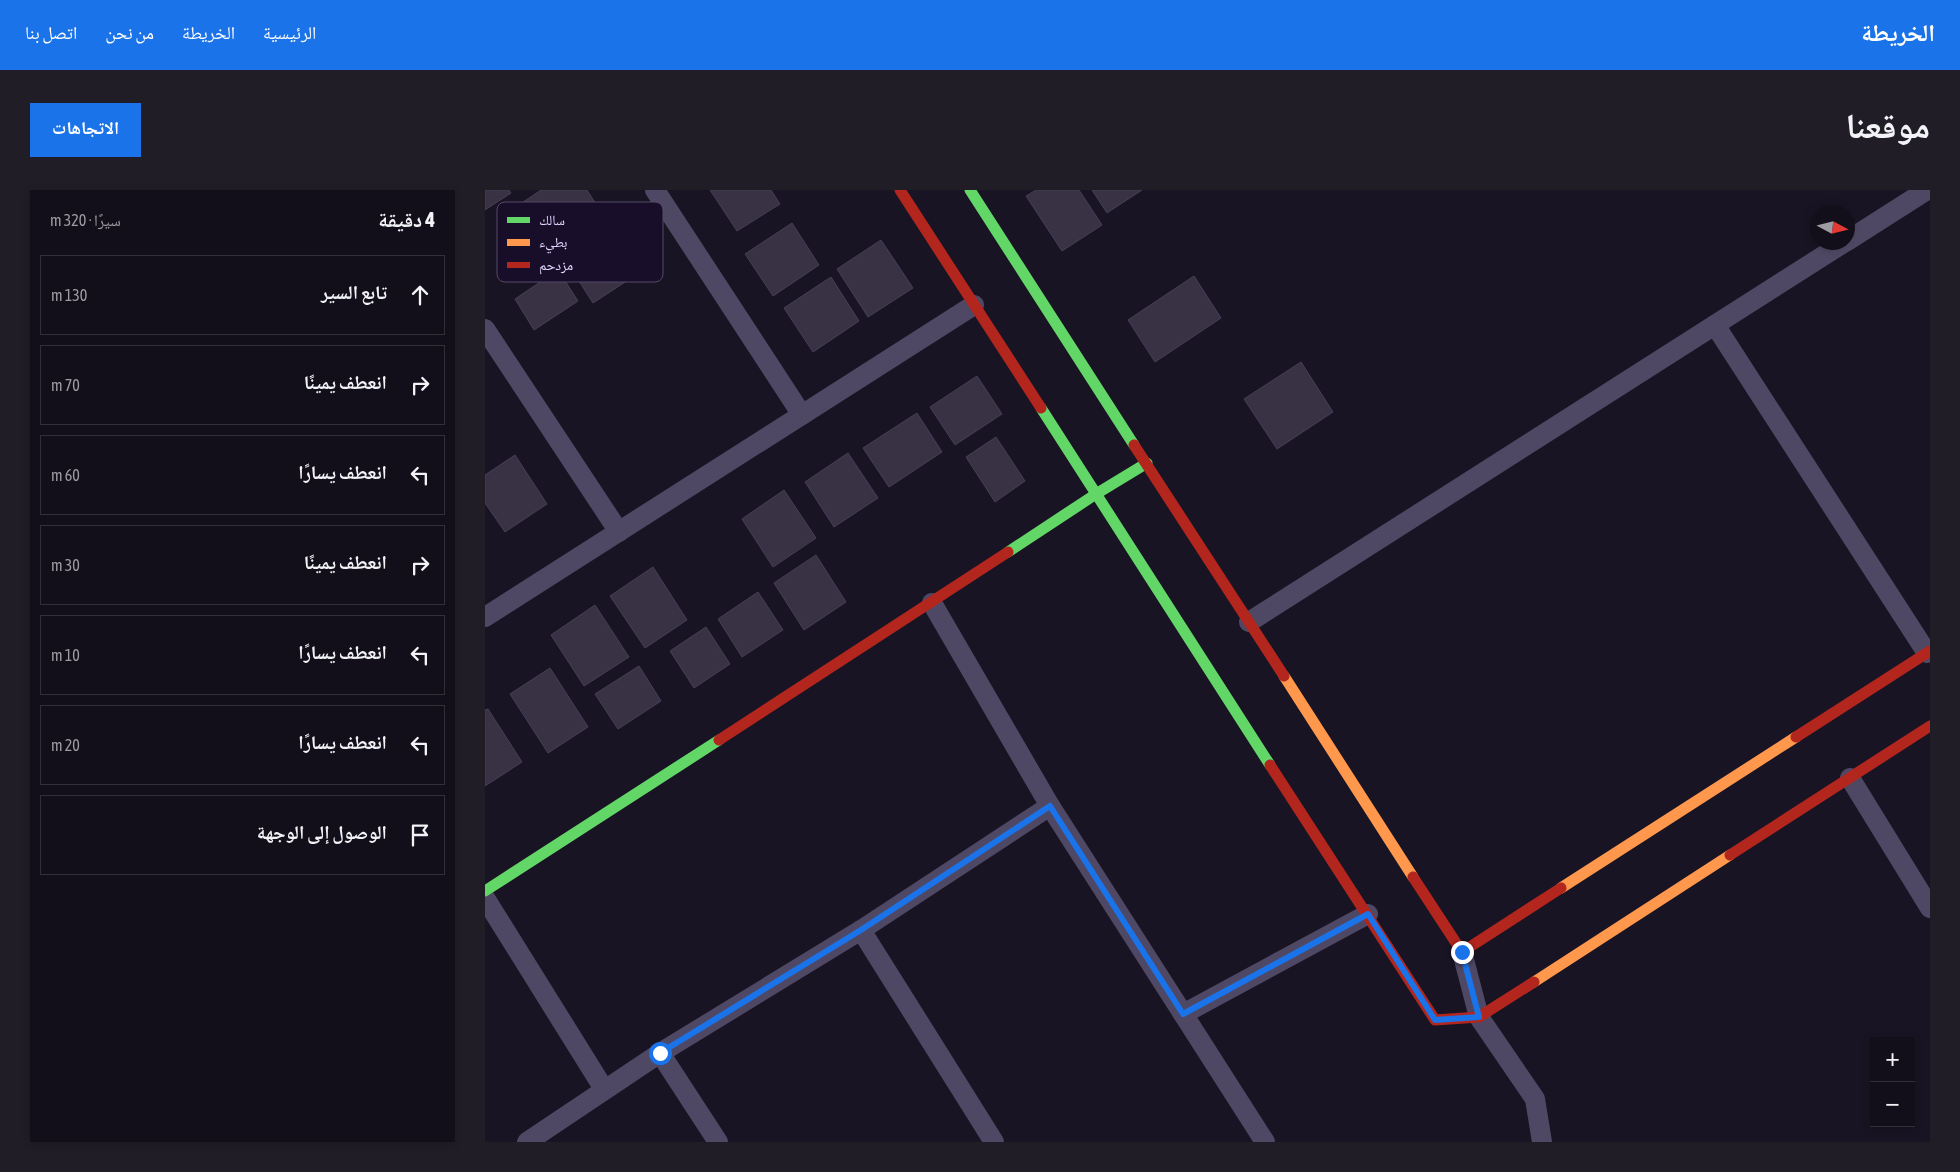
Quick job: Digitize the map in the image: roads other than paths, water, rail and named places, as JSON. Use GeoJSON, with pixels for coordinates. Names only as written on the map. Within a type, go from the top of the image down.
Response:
{"type":"FeatureCollection","features":[{"type":"Feature","properties":{"kind":"street"},"geometry":{"type":"LineString","coordinates":[[655,190],[663,202]]}},
{"type":"Feature","properties":{"kind":"street"},"geometry":{"type":"LineString","coordinates":[[900,190],[1435,1020],[1479,1017],[1930,726]]}},
{"type":"Feature","properties":{"kind":"street"},"geometry":{"type":"LineString","coordinates":[[970,190],[1462,952],[1479,1017],[1535,1099],[1542,1142]]}},
{"type":"Feature","properties":{"kind":"street"},"geometry":{"type":"LineString","coordinates":[[1855,236],[1927,190]]}},
{"type":"Feature","properties":{"kind":"street"},"geometry":{"type":"LineString","coordinates":[[663,202],[802,415]]}},
{"type":"Feature","properties":{"kind":"street"},"geometry":{"type":"LineString","coordinates":[[1249,622],[1833,250]]}},
{"type":"Feature","properties":{"kind":"street"},"geometry":{"type":"LineString","coordinates":[[485,617],[974,305]]}},
{"type":"Feature","properties":{"kind":"street"},"geometry":{"type":"LineString","coordinates":[[1462,952],[1929,652],[1715,325]]}},
{"type":"Feature","properties":{"kind":"street"},"geometry":{"type":"LineString","coordinates":[[485,329],[619,532]]}},
{"type":"Feature","properties":{"kind":"street"},"geometry":{"type":"LineString","coordinates":[[485,891],[932,604],[1096,494],[1147,463]]}},
{"type":"Feature","properties":{"kind":"street"},"geometry":{"type":"LineString","coordinates":[[932,604],[1050,806],[1265,1142]]}},
{"type":"Feature","properties":{"kind":"street"},"geometry":{"type":"LineString","coordinates":[[1850,778],[1930,908]]}},
{"type":"Feature","properties":{"kind":"street"},"geometry":{"type":"LineString","coordinates":[[527,1142],[660,1053],[861,930],[1050,806]]}},
{"type":"Feature","properties":{"kind":"street"},"geometry":{"type":"LineString","coordinates":[[485,898],[604,1089]]}},
{"type":"Feature","properties":{"kind":"street"},"geometry":{"type":"LineString","coordinates":[[1183,1014],[1368,914]]}},
{"type":"Feature","properties":{"kind":"street"},"geometry":{"type":"LineString","coordinates":[[861,930],[994,1142]]}},
{"type":"Feature","properties":{"kind":"street"},"geometry":{"type":"LineString","coordinates":[[660,1053],[718,1142]]}}]}
